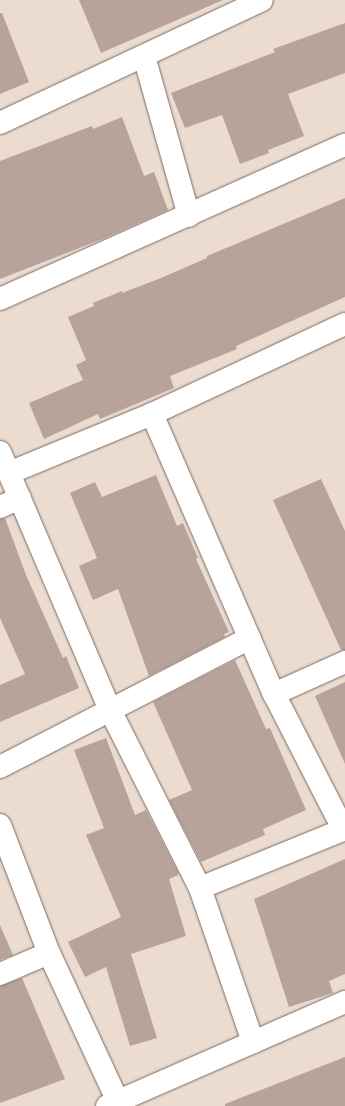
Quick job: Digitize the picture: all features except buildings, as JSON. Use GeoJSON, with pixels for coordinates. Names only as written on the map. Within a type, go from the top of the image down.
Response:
{"type":"FeatureCollection","features":[{"type":"Feature","properties":{"kind":"street"},"geometry":{"type":"LineString","coordinates":[[0,123],[262,0]]}},
{"type":"Feature","properties":{"kind":"street"},"geometry":{"type":"LineString","coordinates":[[144,56],[189,216]]}},
{"type":"Feature","properties":{"kind":"street"},"geometry":{"type":"LineString","coordinates":[[0,299],[189,216],[345,145]]}},
{"type":"Feature","properties":{"kind":"street"},"geometry":{"type":"LineString","coordinates":[[9,473],[152,414],[345,324]]}},
{"type":"Feature","properties":{"kind":"street"},"geometry":{"type":"LineString","coordinates":[[152,414],[274,694],[344,829],[200,888]]}},
{"type":"Feature","properties":{"kind":"street"},"geometry":{"type":"LineString","coordinates":[[0,452],[111,712],[200,888],[254,1042]]}},
{"type":"Feature","properties":{"kind":"street"},"geometry":{"type":"LineString","coordinates":[[0,507],[20,498]]}},
{"type":"Feature","properties":{"kind":"street"},"geometry":{"type":"LineString","coordinates":[[0,767],[111,712],[250,638]]}},
{"type":"Feature","properties":{"kind":"street"},"geometry":{"type":"LineString","coordinates":[[274,694],[345,662]]}},
{"type":"Feature","properties":{"kind":"street"},"geometry":{"type":"LineString","coordinates":[[0,825],[49,953],[115,1104],[345,1002]]}},
{"type":"Feature","properties":{"kind":"street"},"geometry":{"type":"LineString","coordinates":[[0,974],[49,953]]}}]}
